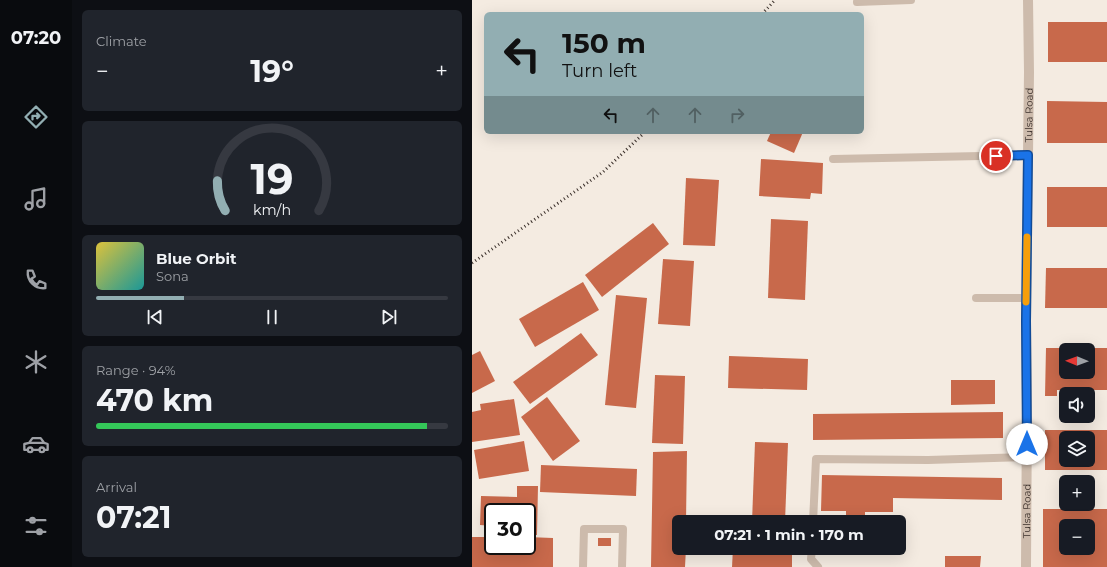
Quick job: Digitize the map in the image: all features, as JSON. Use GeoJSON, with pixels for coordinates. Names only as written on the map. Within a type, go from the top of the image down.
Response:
{"type":"FeatureCollection","features":[{"type":"Feature","properties":{"kind":"street","name":"Tulsa Road"},"geometry":{"type":"LineString","coordinates":[[1026,567],[1028,0]]}},
{"type":"Feature","properties":{"kind":"lane"},"geometry":{"type":"LineString","coordinates":[[858,2],[911,0]]}},
{"type":"Feature","properties":{"kind":"lane"},"geometry":{"type":"LineString","coordinates":[[833,159],[1028,155]]}},
{"type":"Feature","properties":{"kind":"lane"},"geometry":{"type":"LineString","coordinates":[[976,298],[1026,298]]}},
{"type":"Feature","properties":{"kind":"lane"},"geometry":{"type":"LineString","coordinates":[[813,515],[816,459],[928,460],[1027,458]]}},
{"type":"Feature","properties":{"kind":"lane"},"geometry":{"type":"LineString","coordinates":[[583,567],[584,529],[623,529],[622,567]]}},
{"type":"Feature","properties":{"kind":"lane"},"geometry":{"type":"LineString","coordinates":[[811,555],[811,558],[818,567]]}},
{"type":"Feature","properties":{"kind":"building"},"geometry":{"type":"Polygon","coordinates":[[[1048,22],[1107,22],[1107,62],[1048,62],[1048,22]]]}},
{"type":"Feature","properties":{"kind":"building"},"geometry":{"type":"Polygon","coordinates":[[[1047,101],[1107,102],[1107,143],[1047,143],[1047,101]]]}},
{"type":"Feature","properties":{"kind":"building"},"geometry":{"type":"Polygon","coordinates":[[[770,134],[802,134],[794,153],[767,141],[770,134]]]}},
{"type":"Feature","properties":{"kind":"building"},"geometry":{"type":"Polygon","coordinates":[[[761,159],[823,163],[822,194],[811,193],[810,199],[759,196],[761,159]]]}},
{"type":"Feature","properties":{"kind":"building"},"geometry":{"type":"Polygon","coordinates":[[[686,178],[719,180],[715,246],[683,245],[686,178]]]}},
{"type":"Feature","properties":{"kind":"building"},"geometry":{"type":"Polygon","coordinates":[[[1047,187],[1107,187],[1107,227],[1047,227],[1047,187]]]}},
{"type":"Feature","properties":{"kind":"building"},"geometry":{"type":"Polygon","coordinates":[[[771,219],[808,221],[805,300],[768,298],[771,219]]]}},
{"type":"Feature","properties":{"kind":"building"},"geometry":{"type":"Polygon","coordinates":[[[653,223],[669,244],[602,297],[585,275],[653,223]]]}},
{"type":"Feature","properties":{"kind":"building"},"geometry":{"type":"Polygon","coordinates":[[[663,259],[694,261],[690,326],[658,324],[663,259]]]}},
{"type":"Feature","properties":{"kind":"building"},"geometry":{"type":"Polygon","coordinates":[[[1046,268],[1107,268],[1107,308],[1045,308],[1046,268]]]}},
{"type":"Feature","properties":{"kind":"building"},"geometry":{"type":"Polygon","coordinates":[[[583,282],[599,310],[535,347],[519,319],[583,282]]]}},
{"type":"Feature","properties":{"kind":"building"},"geometry":{"type":"Polygon","coordinates":[[[616,295],[647,298],[636,408],[605,405],[616,295]]]}},
{"type":"Feature","properties":{"kind":"building"},"geometry":{"type":"Polygon","coordinates":[[[581,333],[598,355],[530,404],[513,382],[581,333]]]}},
{"type":"Feature","properties":{"kind":"building"},"geometry":{"type":"Polygon","coordinates":[[[1046,348],[1059,348],[1059,379],[1095,379],[1095,348],[1107,348],[1107,390],[1095,390],[1095,387],[1059,387],[1059,390],[1057,390],[1057,396],[1045,396],[1046,348]]]}},
{"type":"Feature","properties":{"kind":"building"},"geometry":{"type":"Polygon","coordinates":[[[480,351],[495,381],[472,393],[472,355],[480,351]]]}},
{"type":"Feature","properties":{"kind":"building"},"geometry":{"type":"Polygon","coordinates":[[[729,356],[808,359],[807,390],[728,388],[729,356]]]}},
{"type":"Feature","properties":{"kind":"building"},"geometry":{"type":"Polygon","coordinates":[[[655,375],[685,376],[683,444],[652,443],[655,375]]]}},
{"type":"Feature","properties":{"kind":"building"},"geometry":{"type":"Polygon","coordinates":[[[951,380],[995,380],[995,404],[951,405],[951,380]]]}},
{"type":"Feature","properties":{"kind":"building"},"geometry":{"type":"Polygon","coordinates":[[[547,397],[580,441],[553,461],[521,417],[547,397]]]}},
{"type":"Feature","properties":{"kind":"building"},"geometry":{"type":"Polygon","coordinates":[[[514,399],[520,435],[472,442],[472,412],[481,410],[480,404],[514,399]]]}},
{"type":"Feature","properties":{"kind":"building"},"geometry":{"type":"Polygon","coordinates":[[[1003,412],[1003,438],[813,440],[813,414],[1003,412]]]}},
{"type":"Feature","properties":{"kind":"building"},"geometry":{"type":"Polygon","coordinates":[[[1045,430],[1107,430],[1107,470],[1045,470],[1045,430]]]}},
{"type":"Feature","properties":{"kind":"building"},"geometry":{"type":"Polygon","coordinates":[[[524,441],[529,471],[479,479],[474,450],[524,441]]]}},
{"type":"Feature","properties":{"kind":"building"},"geometry":{"type":"Polygon","coordinates":[[[755,442],[788,443],[785,515],[752,515],[755,442]]]}},
{"type":"Feature","properties":{"kind":"building"},"geometry":{"type":"Polygon","coordinates":[[[687,451],[686,515],[672,515],[672,555],[686,555],[685,567],[651,567],[653,452],[687,451]]]}},
{"type":"Feature","properties":{"kind":"building"},"geometry":{"type":"Polygon","coordinates":[[[541,465],[637,469],[636,496],[540,492],[541,465]]]}},
{"type":"Feature","properties":{"kind":"building"},"geometry":{"type":"Polygon","coordinates":[[[822,475],[1002,478],[1002,500],[893,498],[893,512],[865,512],[865,515],[846,515],[846,511],[821,511],[822,475]]]}},
{"type":"Feature","properties":{"kind":"building"},"geometry":{"type":"Polygon","coordinates":[[[517,486],[538,486],[537,535],[536,503],[484,503],[484,525],[480,525],[481,496],[517,497],[517,486]]]}},
{"type":"Feature","properties":{"kind":"building"},"geometry":{"type":"Polygon","coordinates":[[[1043,509],[1059,509],[1059,511],[1095,511],[1095,509],[1107,509],[1107,567],[1043,567],[1043,509]]]}},
{"type":"Feature","properties":{"kind":"building"},"geometry":{"type":"Polygon","coordinates":[[[472,537],[484,537],[484,555],[536,555],[536,537],[553,538],[553,567],[472,567],[472,537]]]}},
{"type":"Feature","properties":{"kind":"building"},"geometry":{"type":"Polygon","coordinates":[[[598,538],[611,538],[611,546],[598,546],[598,538]]]}},
{"type":"Feature","properties":{"kind":"building"},"geometry":{"type":"Polygon","coordinates":[[[733,555],[792,555],[792,567],[732,567],[733,555]]]}},
{"type":"Feature","properties":{"kind":"building"},"geometry":{"type":"Polygon","coordinates":[[[945,556],[981,556],[980,567],[945,567],[945,556]]]}},
{"type":"Feature","properties":{"kind":"railway"},"geometry":{"type":"LineString","coordinates":[[764,12],[775,0]]}},
{"type":"Feature","properties":{"kind":"railway"},"geometry":{"type":"LineString","coordinates":[[472,263],[603,172],[643,134]]}},
{"type":"Feature","properties":{"kind":"slow traffic"},"geometry":{"type":"LineString","coordinates":[[1026,302],[1027,237]]}},
{"type":"Feature","properties":{"kind":"route"},"geometry":{"type":"LineString","coordinates":[[996,156],[1028,155],[1026,321],[1027,444]]}}]}
